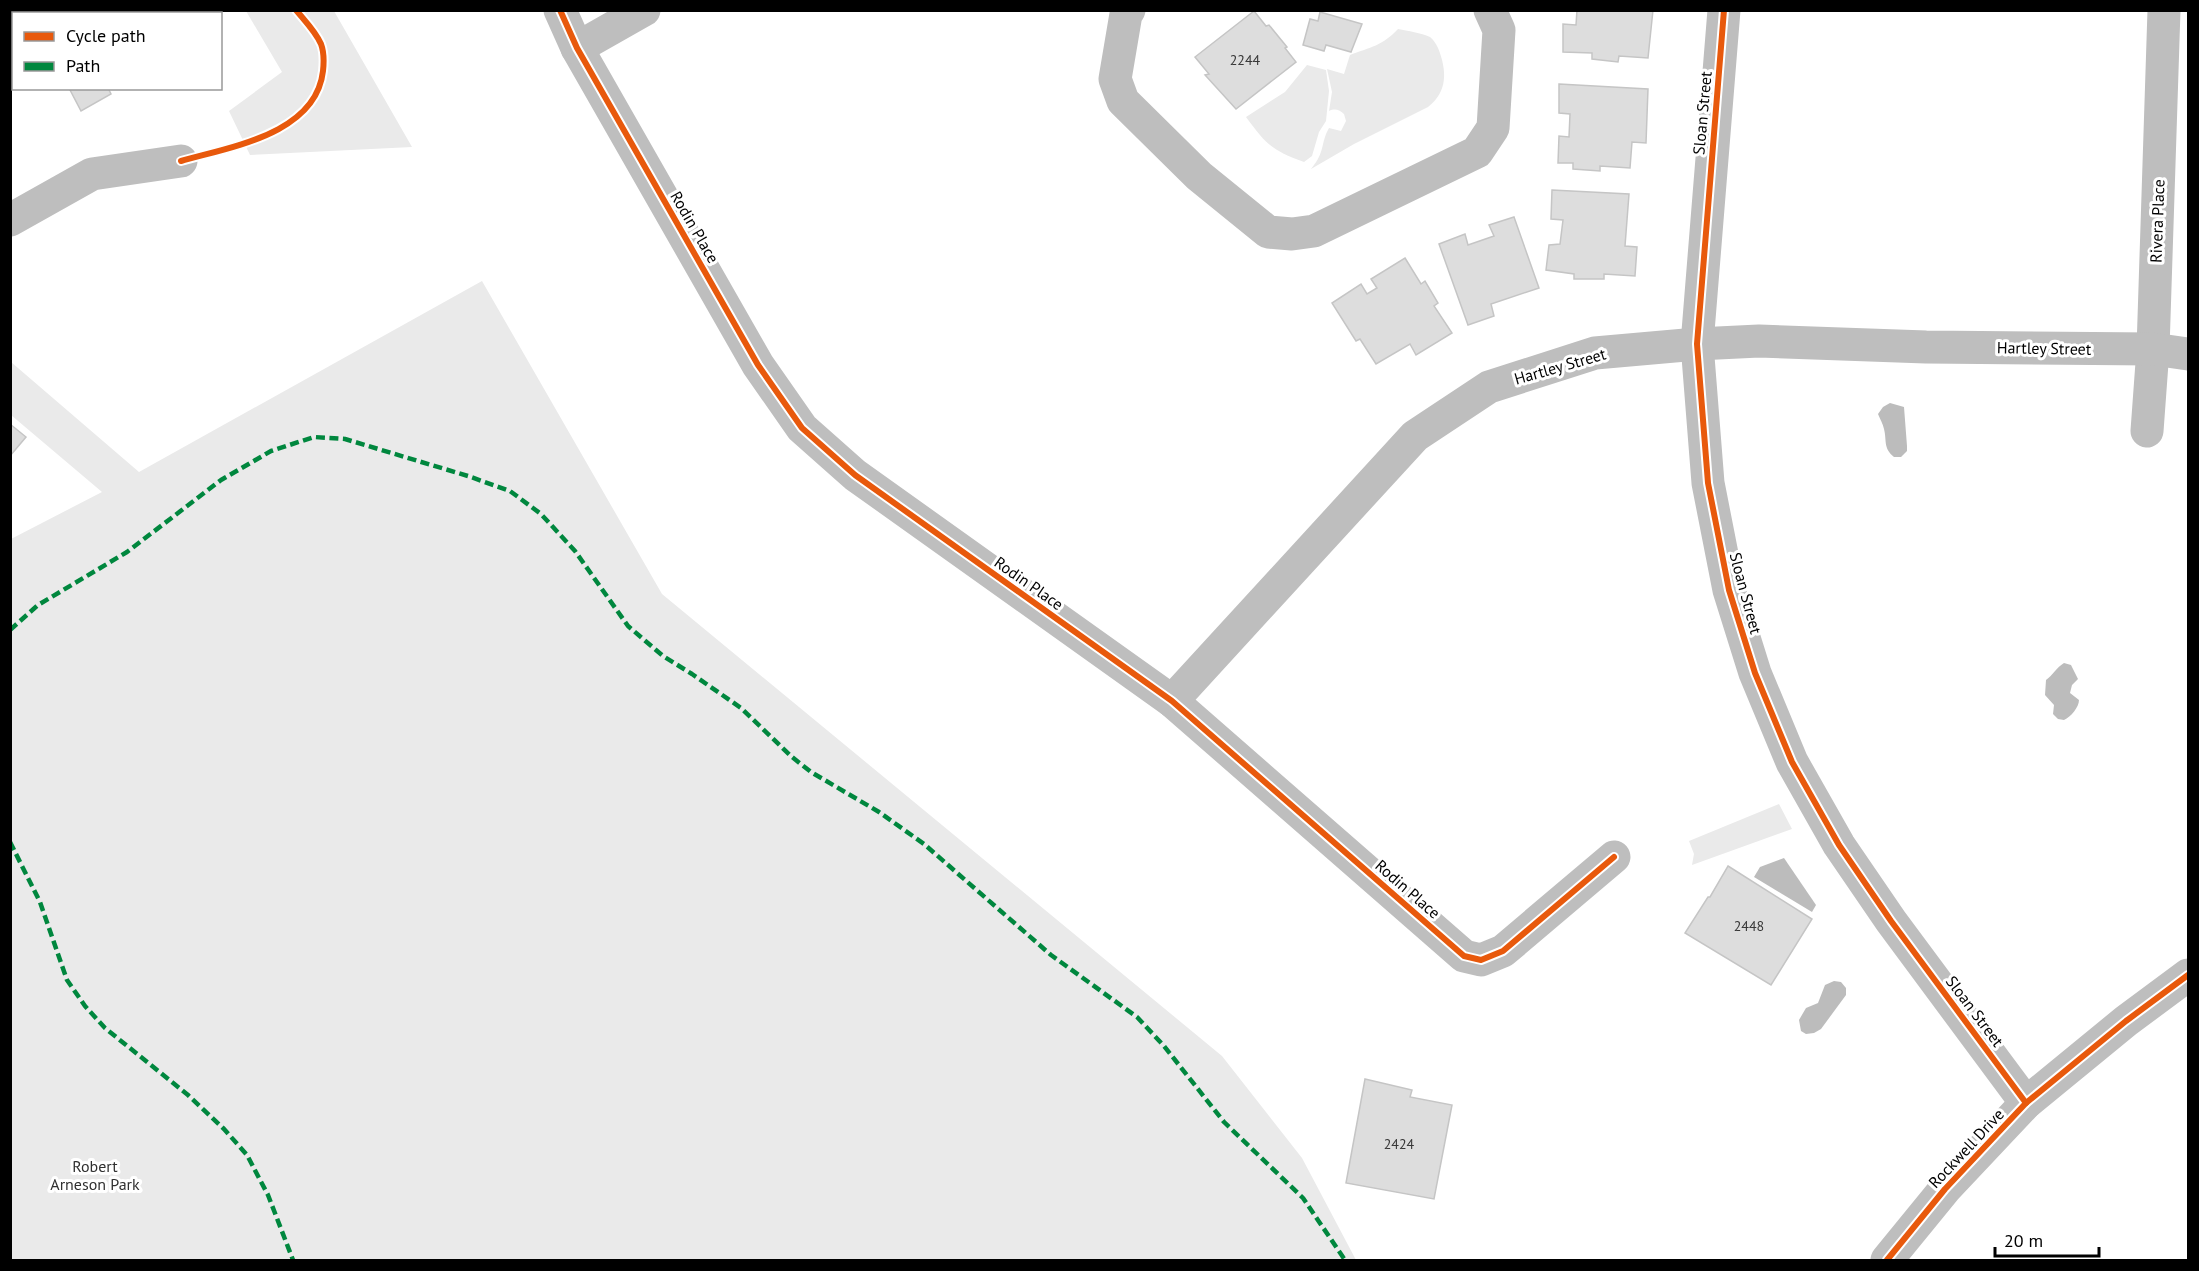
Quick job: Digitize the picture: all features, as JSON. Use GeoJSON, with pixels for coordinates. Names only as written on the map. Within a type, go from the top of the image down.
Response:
{"type":"FeatureCollection","features":[{"type":"Feature","properties":{"kind":"street","name":"Rodin Place"},"geometry":{"type":"LineString","coordinates":[[560,10],[577,48],[758,365],[802,428],[855,476],[1172,701],[1464,956],[1481,960],[1503,951],[1614,857]]}},
{"type":"Feature","properties":{"kind":"street"},"geometry":{"type":"LineString","coordinates":[[577,48],[644,10]]}},
{"type":"Feature","properties":{"kind":"street"},"geometry":{"type":"LineString","coordinates":[[1129,10],[1126,14],[1115,79],[1123,101],[1199,176],[1268,232],[1292,234],[1314,231],[1477,152],[1493,128],[1499,30],[1490,10]]}},
{"type":"Feature","properties":{"kind":"street","name":"Sloan Street"},"geometry":{"type":"LineString","coordinates":[[1724,10],[1697,344],[1708,483],[1729,590],[1755,673],[1792,762],[1839,845],[1891,921],[2026,1103]]}},
{"type":"Feature","properties":{"kind":"street","name":"Rivera Place"},"geometry":{"type":"LineString","coordinates":[[2147,431],[2153,349],[2164,10]]}},
{"type":"Feature","properties":{"kind":"street"},"geometry":{"type":"LineString","coordinates":[[10,220],[93,174],[181,161]]}},
{"type":"Feature","properties":{"kind":"street","name":"Hartley Street"},"geometry":{"type":"LineString","coordinates":[[1172,701],[1415,436],[1489,387],[1595,353],[1759,341],[1926,347],[2153,349],[2188,354]]}},
{"type":"Feature","properties":{"kind":"street","name":"Rockwell Drive"},"geometry":{"type":"LineString","coordinates":[[1887,1260],[1945,1189],[2026,1103],[2126,1021],[2188,975]]}},
{"type":"Feature","properties":{"kind":"green space"},"geometry":{"type":"Polygon","coordinates":[[[246,11],[334,11],[412,147],[250,155],[229,111],[282,72],[246,11]]]}},
{"type":"Feature","properties":{"kind":"green space"},"geometry":{"type":"Polygon","coordinates":[[[1398,29],[1430,37],[1435,42],[1444,72],[1439,95],[1428,107],[1354,144],[1311,169],[1319,157],[1329,128],[1341,131],[1346,121],[1341,111],[1329,111],[1332,92],[1327,69],[1344,74],[1350,55],[1381,43],[1398,29]]]}},
{"type":"Feature","properties":{"kind":"green space"},"geometry":{"type":"Polygon","coordinates":[[[1307,65],[1326,70],[1329,91],[1326,121],[1319,132],[1312,156],[1304,162],[1276,150],[1259,134],[1246,117],[1285,92],[1307,65]]]}},
{"type":"Feature","properties":{"kind":"green space","name":"Robert Arneson Park"},"geometry":{"type":"Polygon","coordinates":[[[482,281],[662,594],[1222,1056],[1302,1158],[1356,1260],[11,1260],[11,539],[102,492],[11,415],[11,362],[139,472],[482,281]]]}},
{"type":"Feature","properties":{"kind":"green space"},"geometry":{"type":"Polygon","coordinates":[[[1779,804],[1792,829],[1692,865],[1694,854],[1689,841],[1779,804]]]}},
{"type":"Feature","properties":{"kind":"shaded area"},"geometry":{"type":"Polygon","coordinates":[[[1890,403],[1904,407],[1907,451],[1901,457],[1894,457],[1888,451],[1884,427],[1878,414],[1890,403]]]}},
{"type":"Feature","properties":{"kind":"shaded area"},"geometry":{"type":"Polygon","coordinates":[[[2064,663],[2071,665],[2078,679],[2072,685],[2070,693],[2079,700],[2074,712],[2064,720],[2058,719],[2053,714],[2054,705],[2045,695],[2046,680],[2064,663]]]}},
{"type":"Feature","properties":{"kind":"shaded area"},"geometry":{"type":"Polygon","coordinates":[[[1784,858],[1816,905],[1812,912],[1754,877],[1760,867],[1784,858]]]}},
{"type":"Feature","properties":{"kind":"shaded area"},"geometry":{"type":"Polygon","coordinates":[[[1834,981],[1841,982],[1846,988],[1846,995],[1821,1029],[1806,1034],[1801,1031],[1799,1020],[1806,1008],[1818,1003],[1825,985],[1834,981]]]}},
{"type":"Feature","properties":{"kind":"building"},"geometry":{"type":"Polygon","coordinates":[[[138,10],[216,10],[216,12],[139,12],[138,10]]]}},
{"type":"Feature","properties":{"kind":"building"},"geometry":{"type":"Polygon","coordinates":[[[1577,10],[1653,10],[1648,58],[1619,56],[1618,62],[1592,59],[1592,53],[1563,52],[1563,24],[1576,25],[1577,10]]]}},
{"type":"Feature","properties":{"kind":"building"},"geometry":{"type":"Polygon","coordinates":[[[1254,11],[1266,26],[1269,25],[1296,62],[1236,109],[1205,75],[1209,74],[1195,57],[1254,11]]]}},
{"type":"Feature","properties":{"kind":"building"},"geometry":{"type":"Polygon","coordinates":[[[1320,12],[1362,24],[1351,52],[1326,45],[1324,51],[1303,45],[1310,19],[1318,21],[1320,12]]]}},
{"type":"Feature","properties":{"kind":"building"},"geometry":{"type":"Polygon","coordinates":[[[1559,84],[1648,89],[1646,143],[1632,142],[1630,168],[1600,166],[1600,171],[1573,169],[1573,163],[1558,163],[1559,136],[1569,137],[1570,114],[1559,113],[1559,84]]]}},
{"type":"Feature","properties":{"kind":"building"},"geometry":{"type":"Polygon","coordinates":[[[70,90],[109,90],[111,94],[81,111],[70,90]]]}},
{"type":"Feature","properties":{"kind":"building"},"geometry":{"type":"Polygon","coordinates":[[[1552,190],[1629,194],[1625,246],[1637,247],[1635,276],[1604,274],[1604,279],[1574,279],[1574,274],[1546,270],[1549,245],[1560,244],[1563,220],[1551,219],[1552,190]]]}},
{"type":"Feature","properties":{"kind":"building"},"geometry":{"type":"Polygon","coordinates":[[[1514,217],[1539,288],[1491,304],[1494,316],[1468,325],[1439,244],[1465,234],[1468,245],[1494,236],[1489,225],[1514,217]]]}},
{"type":"Feature","properties":{"kind":"building"},"geometry":{"type":"Polygon","coordinates":[[[1405,258],[1421,284],[1425,281],[1438,303],[1434,306],[1452,333],[1416,355],[1410,344],[1376,364],[1360,339],[1356,341],[1332,303],[1361,284],[1367,294],[1377,288],[1371,279],[1405,258]]]}},
{"type":"Feature","properties":{"kind":"building"},"geometry":{"type":"Polygon","coordinates":[[[10,424],[26,437],[10,456],[10,424]]]}},
{"type":"Feature","properties":{"kind":"building"},"geometry":{"type":"Polygon","coordinates":[[[1728,866],[1812,919],[1771,985],[1685,933],[1728,866]]]}},
{"type":"Feature","properties":{"kind":"building"},"geometry":{"type":"Polygon","coordinates":[[[1365,1079],[1412,1090],[1410,1097],[1452,1105],[1434,1199],[1346,1183],[1365,1079]]]}},
{"type":"Feature","properties":{"kind":"marked path"},"geometry":{"type":"LineString","coordinates":[[10,630],[38,605],[127,552],[221,480],[271,451],[314,437],[345,439],[510,491],[541,514],[575,551],[628,626],[663,656],[741,708],[811,772],[879,812],[924,844],[1051,955],[1137,1017],[1164,1046],[1224,1122],[1303,1198],[1345,1260]]}},
{"type":"Feature","properties":{"kind":"marked path"},"geometry":{"type":"LineString","coordinates":[[10,842],[40,902],[67,980],[85,1006],[105,1028],[188,1095],[224,1129],[247,1155],[268,1195],[293,1260]]}},
{"type":"Feature","properties":{"kind":"cycle path"},"geometry":{"type":"LineString","coordinates":[[181,161],[246,143],[268,134],[305,110],[317,92],[324,61],[321,44],[296,10]]}},
{"type":"Feature","properties":{"kind":"cycle path"},"geometry":{"type":"LineString","coordinates":[[560,10],[577,48],[758,365],[802,428],[855,475],[1172,701],[1464,956],[1481,960],[1503,951],[1614,857]]}},
{"type":"Feature","properties":{"kind":"cycle path"},"geometry":{"type":"LineString","coordinates":[[1724,10],[1697,344],[1708,483],[1729,590],[1755,673],[1792,762],[1839,845],[1891,921],[2026,1103]]}},
{"type":"Feature","properties":{"kind":"cycle path"},"geometry":{"type":"LineString","coordinates":[[1887,1260],[1945,1189],[2026,1103],[2126,1021],[2188,975]]}}]}
